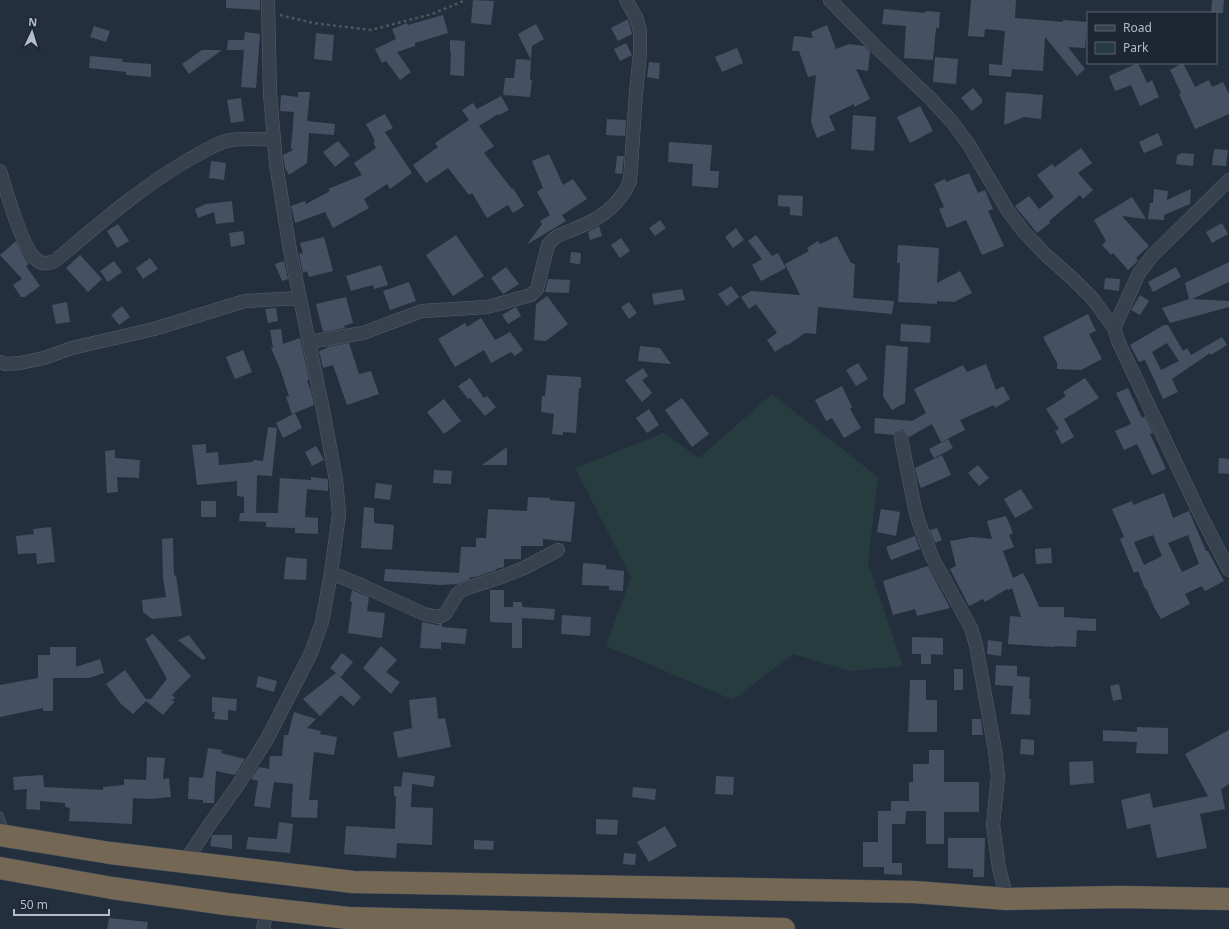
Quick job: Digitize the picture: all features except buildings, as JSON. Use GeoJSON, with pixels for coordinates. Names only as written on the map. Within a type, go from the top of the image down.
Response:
{"type":"FeatureCollection","features":[{"type":"Feature","properties":{"kind":"highway"},"geometry":{"type":"LineString","coordinates":[[4,836],[184,863],[353,882],[914,892],[1007,899],[1120,897],[1229,899]]}},
{"type":"Feature","properties":{"kind":"highway"},"geometry":{"type":"LineString","coordinates":[[0,868],[112,888],[265,919],[348,918],[784,929]]}},
{"type":"Feature","properties":{"kind":"street"},"geometry":{"type":"LineString","coordinates":[[309,342],[363,333],[422,311],[487,307],[519,299],[534,293],[537,289],[548,245],[551,241],[556,237],[598,217],[611,208],[624,194],[630,181],[640,53],[640,31],[636,17],[626,0]]}},
{"type":"Feature","properties":{"kind":"street"},"geometry":{"type":"LineString","coordinates":[[830,0],[875,46],[930,98],[953,123],[969,145],[1008,211],[1024,232],[1046,255],[1072,278],[1114,328],[1119,343],[1199,512],[1229,570]]}},
{"type":"Feature","properties":{"kind":"street"},"geometry":{"type":"LineString","coordinates":[[184,863],[238,785],[267,739],[311,653],[322,622],[331,573],[339,514],[336,480],[289,243],[276,164],[270,93],[268,6]]}},
{"type":"Feature","properties":{"kind":"street"},"geometry":{"type":"LineString","coordinates":[[0,171],[12,209],[29,252],[36,259],[44,263],[50,263],[56,260],[106,217],[143,189],[180,165],[212,147],[230,140],[249,138],[274,140]]}},
{"type":"Feature","properties":{"kind":"street"},"geometry":{"type":"LineString","coordinates":[[1114,328],[1139,273],[1152,256],[1229,180]]}},
{"type":"Feature","properties":{"kind":"street"},"geometry":{"type":"LineString","coordinates":[[0,362],[5,364],[44,358],[72,348],[154,329],[245,301],[300,298]]}},
{"type":"Feature","properties":{"kind":"street"},"geometry":{"type":"LineString","coordinates":[[901,438],[912,497],[919,524],[932,557],[971,628],[976,645],[995,750],[998,776],[992,825],[999,868],[1007,899]]}},
{"type":"Feature","properties":{"kind":"street"},"geometry":{"type":"LineString","coordinates":[[331,573],[424,614],[440,617],[445,614],[458,594],[464,589],[507,575],[558,550]]}},
{"type":"Feature","properties":{"kind":"lane"},"geometry":{"type":"LineString","coordinates":[[0,815],[4,836]]}},
{"type":"Feature","properties":{"kind":"path"},"geometry":{"type":"LineString","coordinates":[[268,6],[313,23],[371,30],[432,14],[466,0]]}},
{"type":"Feature","properties":{"kind":"green space"},"geometry":{"type":"Polygon","coordinates":[[[772,394],[878,477],[868,563],[903,666],[850,671],[793,654],[733,700],[606,646],[631,577],[575,468],[664,433],[699,458],[772,394]]]}}]}
